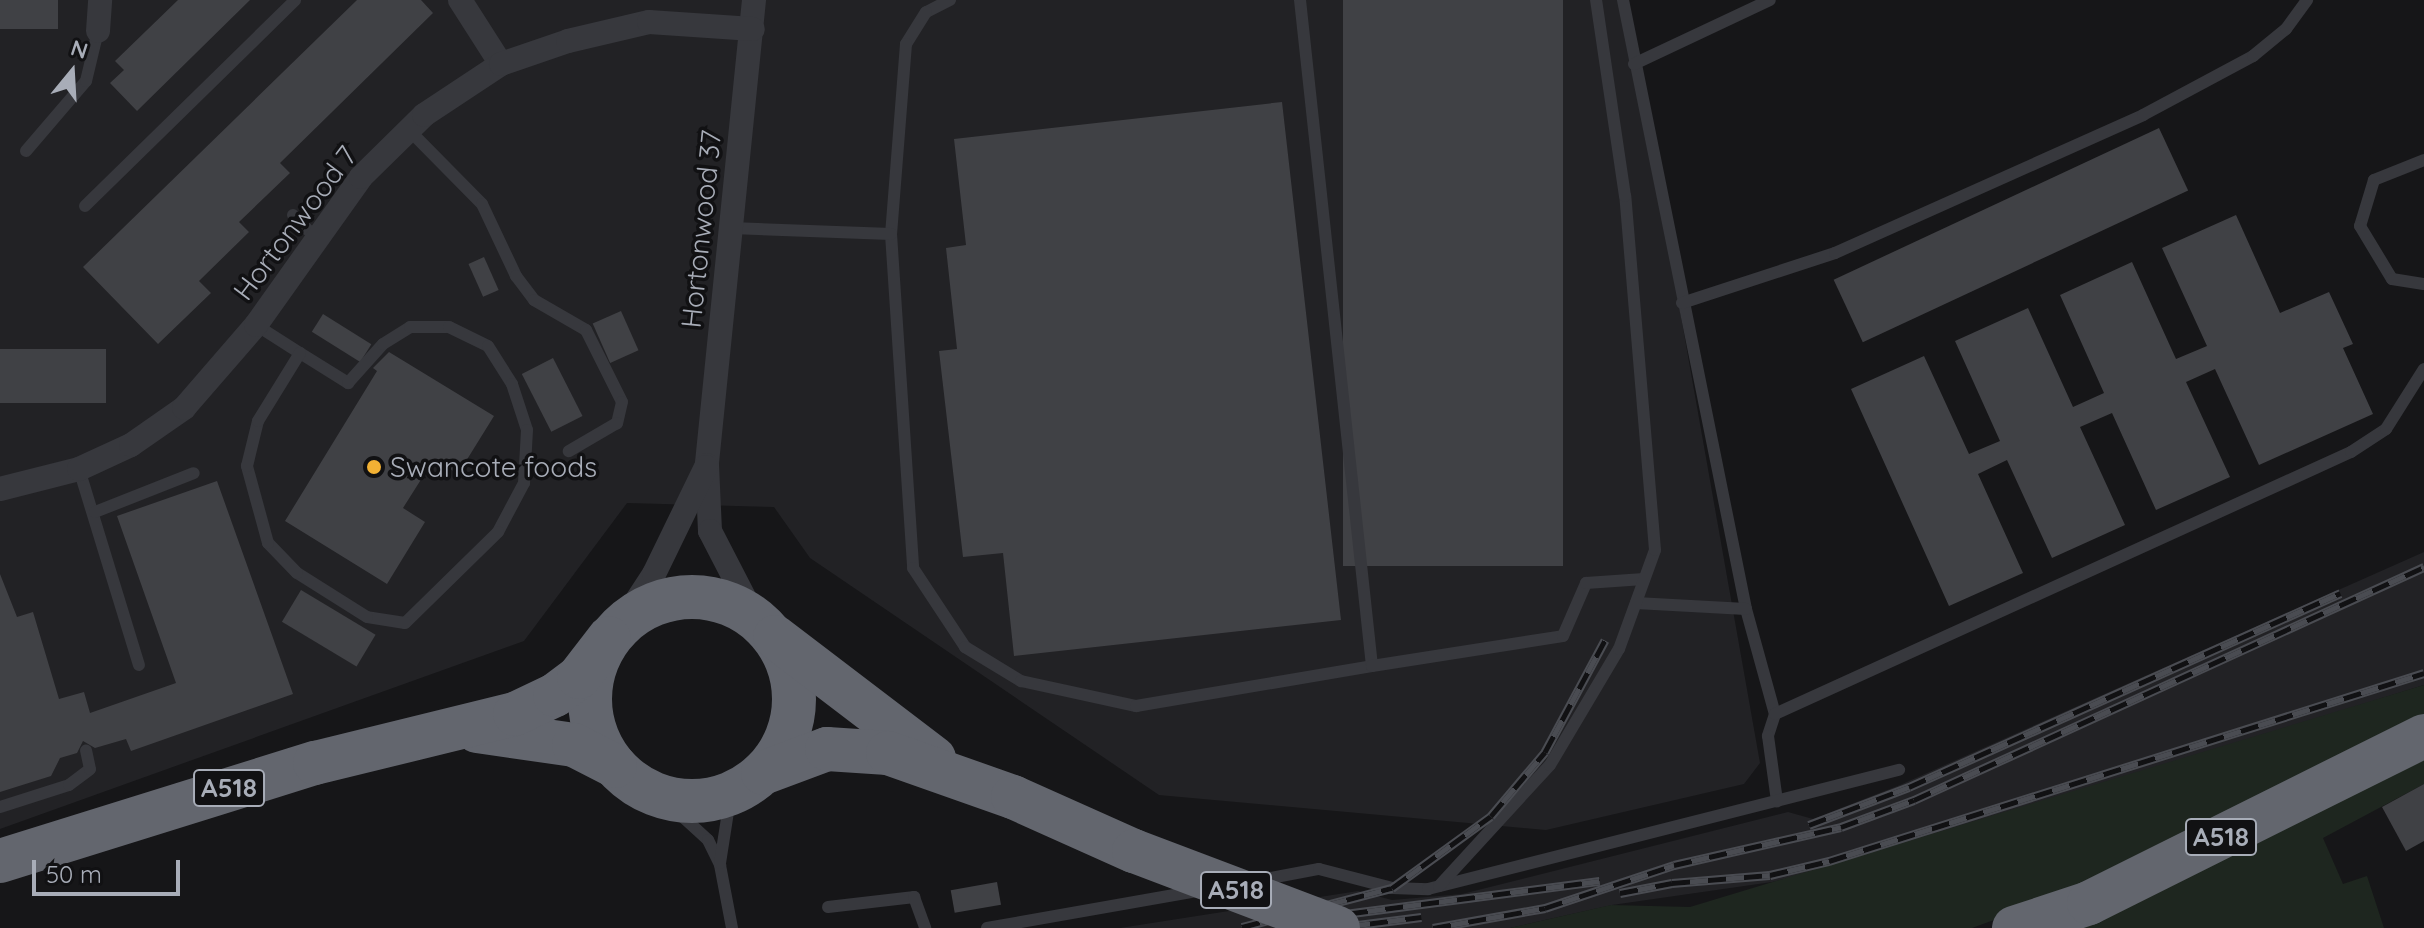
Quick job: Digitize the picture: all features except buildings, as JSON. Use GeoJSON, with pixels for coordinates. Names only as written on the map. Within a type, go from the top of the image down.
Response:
{"type":"FeatureCollection","features":[{"type":"Feature","properties":{"kind":"highway"},"geometry":{"type":"LineString","coordinates":[[679,597],[728,603],[762,626],[792,678],[793,713],[780,752],[755,779],[702,800],[660,796],[615,766],[600,745],[590,701],[595,665],[614,632],[638,611],[679,597]]}},
{"type":"Feature","properties":{"kind":"highway","name":"A518"},"geometry":{"type":"LineString","coordinates":[[762,626],[958,776]]}},
{"type":"Feature","properties":{"kind":"highway","name":"A518"},"geometry":{"type":"LineString","coordinates":[[0,861],[315,763],[463,729],[555,695],[579,677],[614,632]]}},
{"type":"Feature","properties":{"kind":"highway","name":"A518"},"geometry":{"type":"LineString","coordinates":[[463,729],[574,745],[615,766]]}},
{"type":"Feature","properties":{"kind":"highway","name":"A518"},"geometry":{"type":"LineString","coordinates":[[2014,928],[2089,903],[2424,736]]}},
{"type":"Feature","properties":{"kind":"highway","name":"A518"},"geometry":{"type":"LineString","coordinates":[[755,779],[827,749],[852,747],[958,776],[1134,851],[1338,928]]}},
{"type":"Feature","properties":{"kind":"street"},"geometry":{"type":"LineString","coordinates":[[98,31],[100,0]]}},
{"type":"Feature","properties":{"kind":"street"},"geometry":{"type":"LineString","coordinates":[[460,0],[501,64]]}},
{"type":"Feature","properties":{"kind":"street","name":"Hortonwood 37"},"geometry":{"type":"LineString","coordinates":[[754,0],[707,465],[710,531],[762,626]]}},
{"type":"Feature","properties":{"kind":"street","name":"Hortonwood 7"},"geometry":{"type":"LineString","coordinates":[[0,489],[79,469],[131,445],[184,408],[256,325],[315,237],[361,177],[409,130],[501,64],[568,41],[649,22],[753,29]]}},
{"type":"Feature","properties":{"kind":"street","name":"Hortonwood 37"},"geometry":{"type":"LineString","coordinates":[[614,632],[654,574],[707,465]]}},
{"type":"Feature","properties":{"kind":"lane"},"geometry":{"type":"LineString","coordinates":[[85,206],[295,0]]}},
{"type":"Feature","properties":{"kind":"lane"},"geometry":{"type":"LineString","coordinates":[[950,0],[926,12],[906,44],[891,234],[913,568],[965,647],[1021,681],[1136,706],[1563,636],[1586,583],[1644,579]]}},
{"type":"Feature","properties":{"kind":"lane"},"geometry":{"type":"LineString","coordinates":[[1300,0],[1372,666]]}},
{"type":"Feature","properties":{"kind":"lane"},"geometry":{"type":"LineString","coordinates":[[1439,886],[1550,765],[1619,649],[1655,550],[1625,196],[1596,0]]}},
{"type":"Feature","properties":{"kind":"lane"},"geometry":{"type":"LineString","coordinates":[[1623,0],[1746,609],[1775,714],[1768,736],[1777,801]]}},
{"type":"Feature","properties":{"kind":"lane"},"geometry":{"type":"LineString","coordinates":[[1634,64],[1770,0]]}},
{"type":"Feature","properties":{"kind":"lane"},"geometry":{"type":"LineString","coordinates":[[1682,303],[1835,253],[2143,115],[2253,56],[2286,29],[2307,0]]}},
{"type":"Feature","properties":{"kind":"lane"},"geometry":{"type":"LineString","coordinates":[[26,151],[86,81],[98,31]]}},
{"type":"Feature","properties":{"kind":"lane"},"geometry":{"type":"LineString","coordinates":[[409,130],[482,204],[516,276],[534,300],[586,330],[622,402],[617,423],[569,451]]}},
{"type":"Feature","properties":{"kind":"lane"},"geometry":{"type":"LineString","coordinates":[[2424,160],[2374,180],[2360,226],[2392,279],[2424,284]]}},
{"type":"Feature","properties":{"kind":"lane"},"geometry":{"type":"LineString","coordinates":[[293,215],[315,237]]}},
{"type":"Feature","properties":{"kind":"lane"},"geometry":{"type":"LineString","coordinates":[[732,228],[891,234]]}},
{"type":"Feature","properties":{"kind":"lane"},"geometry":{"type":"LineString","coordinates":[[256,325],[348,383],[383,344],[410,327],[449,327],[488,346],[512,384],[527,430],[524,483],[498,532],[405,623],[367,617],[297,573],[268,543],[247,466],[258,421],[300,353]]}},
{"type":"Feature","properties":{"kind":"lane"},"geometry":{"type":"LineString","coordinates":[[1775,714],[2351,452],[2386,429],[2424,369]]}},
{"type":"Feature","properties":{"kind":"lane"},"geometry":{"type":"LineString","coordinates":[[79,469],[95,512],[139,665]]}},
{"type":"Feature","properties":{"kind":"lane"},"geometry":{"type":"LineString","coordinates":[[95,512],[194,473]]}},
{"type":"Feature","properties":{"kind":"lane"},"geometry":{"type":"LineString","coordinates":[[1636,603],[1746,609]]}},
{"type":"Feature","properties":{"kind":"lane"},"geometry":{"type":"LineString","coordinates":[[0,807],[69,785],[90,769],[86,750]]}},
{"type":"Feature","properties":{"kind":"lane"},"geometry":{"type":"LineString","coordinates":[[987,928],[1319,869],[1392,888],[1439,886],[1899,770]]}},
{"type":"Feature","properties":{"kind":"lane"},"geometry":{"type":"LineString","coordinates":[[732,928],[720,865],[728,812],[755,779]]}},
{"type":"Feature","properties":{"kind":"lane"},"geometry":{"type":"LineString","coordinates":[[660,796],[689,817],[720,865]]}},
{"type":"Feature","properties":{"kind":"lane"},"geometry":{"type":"LineString","coordinates":[[828,907],[914,897],[925,928]]}},
{"type":"Feature","properties":{"kind":"shaded area"},"geometry":{"type":"Polygon","coordinates":[[[0,0],[1625,0],[1760,763],[1744,784],[1546,830],[1159,795],[810,558],[774,507],[627,503],[524,641],[0,829],[0,0]]]}},
{"type":"Feature","properties":{"kind":"shaded area"},"geometry":{"type":"Polygon","coordinates":[[[2424,552],[2424,685],[1859,862],[1772,882],[1612,905],[1510,928],[1120,928],[1358,891],[1392,900],[1462,894],[1788,812],[1813,819],[1900,785],[2424,552]]]}},
{"type":"Feature","properties":{"kind":"shaded area"},"geometry":{"type":"Polygon","coordinates":[[[2424,685],[2424,718],[2057,897],[1972,928],[1510,928],[1611,905],[1690,907],[2424,685]]]}},
{"type":"Feature","properties":{"kind":"shaded area"},"geometry":{"type":"Polygon","coordinates":[[[2424,751],[2424,784],[2323,838],[2343,884],[2367,876],[2384,928],[2055,928],[2424,751]]]}},
{"type":"Feature","properties":{"kind":"railway"},"geometry":{"type":"LineString","coordinates":[[1433,928],[1545,908],[1674,865],[1841,827],[1914,800],[2424,567]]}},
{"type":"Feature","properties":{"kind":"railway"},"geometry":{"type":"LineString","coordinates":[[1809,825],[1909,787],[2340,593]]}},
{"type":"Feature","properties":{"kind":"railway"},"geometry":{"type":"LineString","coordinates":[[1242,927],[1392,888],[1491,816],[1545,752],[1605,640]]}},
{"type":"Feature","properties":{"kind":"railway"},"geometry":{"type":"LineString","coordinates":[[1620,893],[1672,883],[1770,875],[1829,861],[2424,673]]}},
{"type":"Feature","properties":{"kind":"railway"},"geometry":{"type":"LineString","coordinates":[[1314,918],[1600,881]]}},
{"type":"Feature","properties":{"kind":"railway"},"geometry":{"type":"LineString","coordinates":[[1334,928],[1421,917]]}},
{"type":"Feature","properties":{"kind":"place","name":"Swancote foods"},"geometry":{"type":"Point","coordinates":[374,467]}}]}
